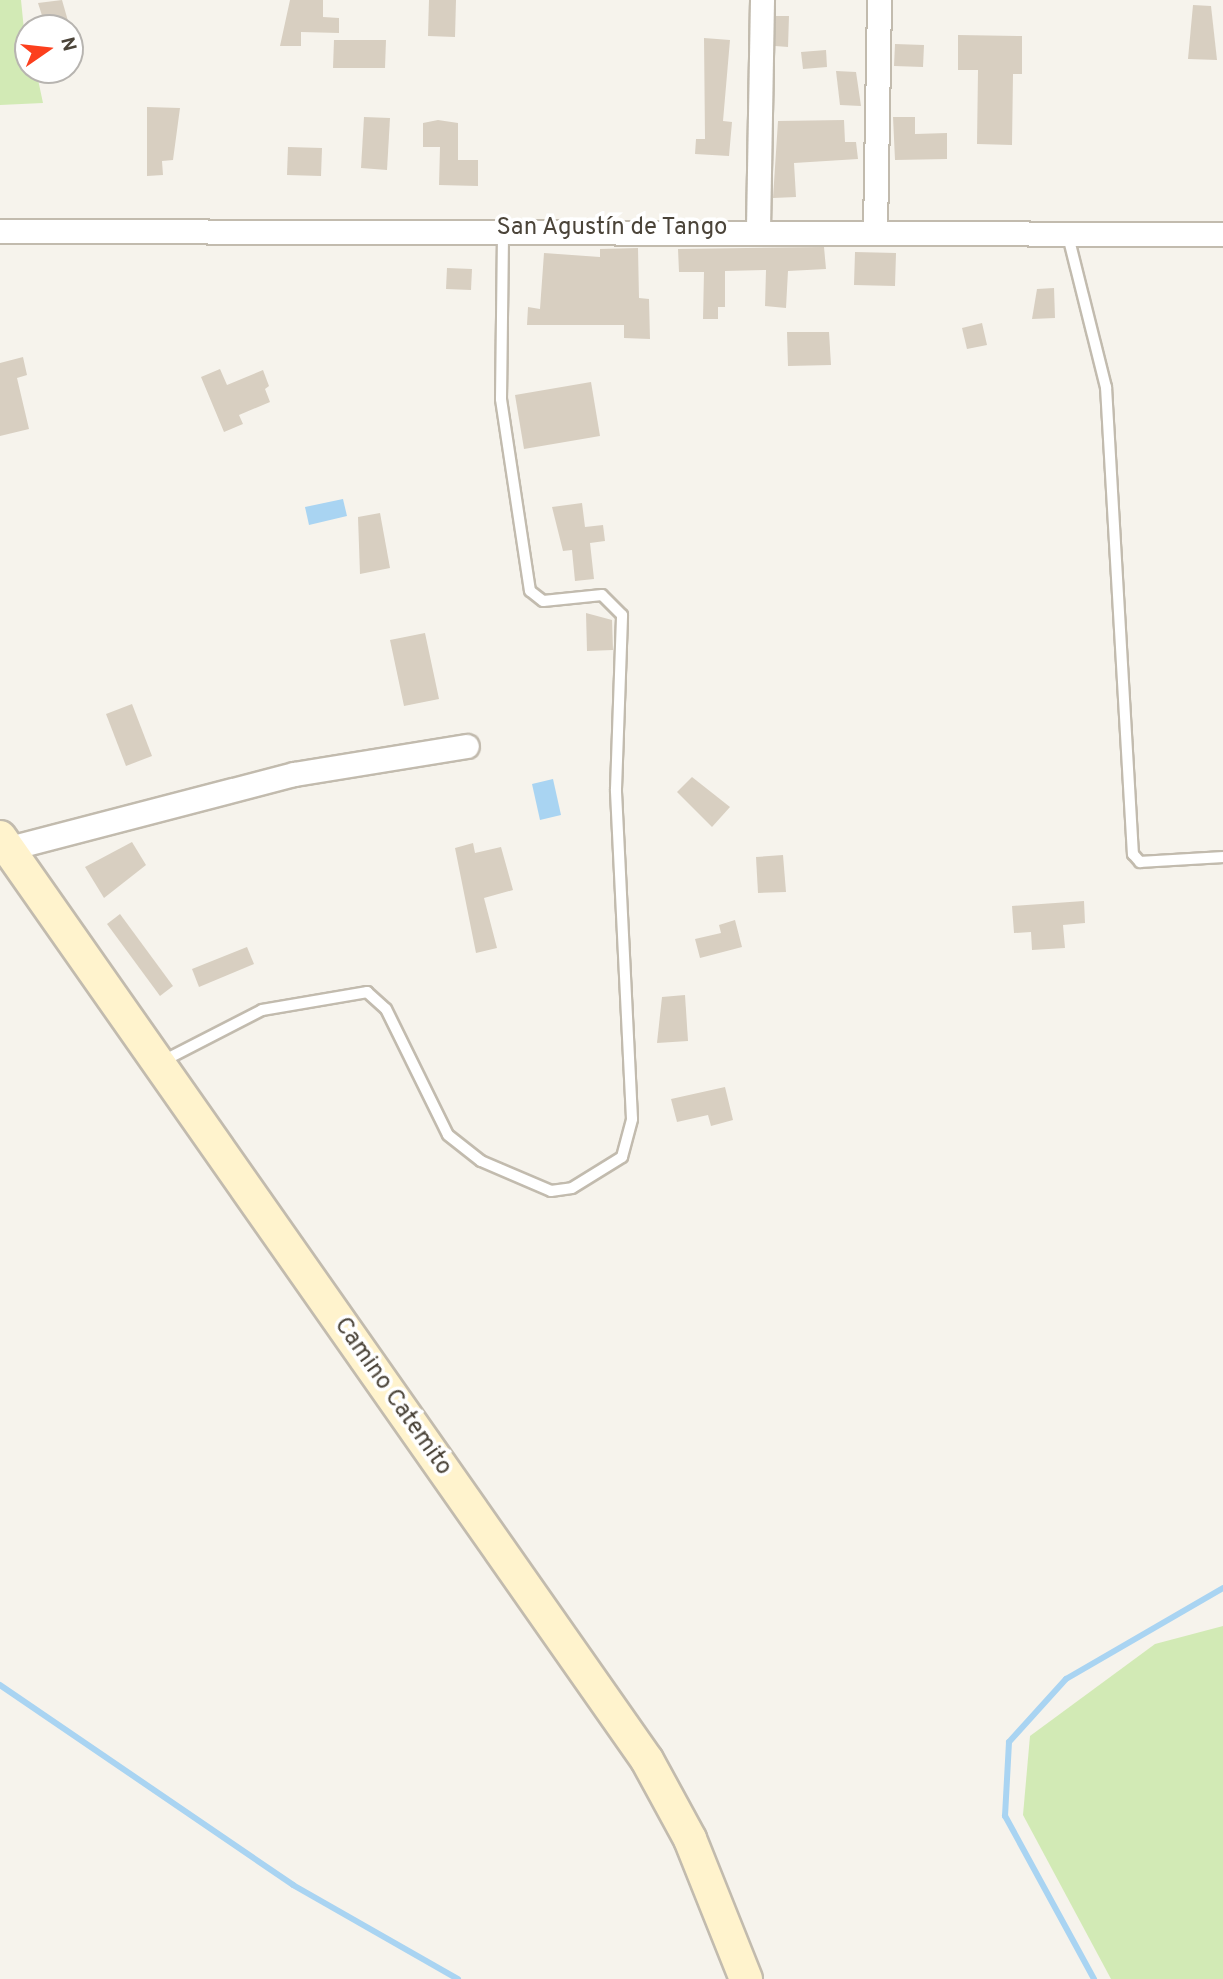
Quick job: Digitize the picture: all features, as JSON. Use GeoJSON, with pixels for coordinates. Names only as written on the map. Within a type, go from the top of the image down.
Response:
{"type":"FeatureCollection","features":[{"type":"Feature","properties":{"kind":"main road","name":"Camino Catemito"},"geometry":{"type":"LineString","coordinates":[[3,843],[155,1066],[647,1760],[690,1839],[746,1979]]}},
{"type":"Feature","properties":{"kind":"street"},"geometry":{"type":"LineString","coordinates":[[758,229],[762,0]]}},
{"type":"Feature","properties":{"kind":"street"},"geometry":{"type":"LineString","coordinates":[[875,230],[879,0]]}},
{"type":"Feature","properties":{"kind":"street","name":"San Agustín de Tango"},"geometry":{"type":"LineString","coordinates":[[0,231],[758,229],[1223,234]]}},
{"type":"Feature","properties":{"kind":"street"},"geometry":{"type":"LineString","coordinates":[[3,843],[281,777],[467,746]]}},
{"type":"Feature","properties":{"kind":"lane"},"geometry":{"type":"LineString","coordinates":[[155,1066],[262,1010],[367,992],[386,1009],[448,1135],[481,1161],[551,1191],[572,1188],[622,1157],[632,1119],[616,789],[622,615],[602,595],[538,600],[528,585],[501,399],[503,229]]}},
{"type":"Feature","properties":{"kind":"lane"},"geometry":{"type":"LineString","coordinates":[[1067,232],[1106,387],[1133,854],[1140,862],[1223,857]]}},
{"type":"Feature","properties":{"kind":"green space"},"geometry":{"type":"Polygon","coordinates":[[[0,0],[21,0],[22,14],[14,14],[14,84],[39,84],[43,103],[0,105],[0,0]]]}},
{"type":"Feature","properties":{"kind":"green space"},"geometry":{"type":"Polygon","coordinates":[[[1223,1626],[1223,1979],[1111,1979],[1023,1815],[1030,1736],[1155,1644],[1223,1626]]]}},
{"type":"Feature","properties":{"kind":"water"},"geometry":{"type":"Polygon","coordinates":[[[343,499],[347,516],[309,525],[305,507],[343,499]]]}},
{"type":"Feature","properties":{"kind":"water"},"geometry":{"type":"Polygon","coordinates":[[[553,779],[561,815],[540,820],[532,784],[553,779]]]}},
{"type":"Feature","properties":{"kind":"building"},"geometry":{"type":"Polygon","coordinates":[[[62,0],[66,14],[42,14],[38,3],[62,0]]]}},
{"type":"Feature","properties":{"kind":"building"},"geometry":{"type":"Polygon","coordinates":[[[290,0],[323,0],[323,17],[339,18],[339,33],[301,32],[301,46],[280,46],[290,0]]]}},
{"type":"Feature","properties":{"kind":"building"},"geometry":{"type":"Polygon","coordinates":[[[429,0],[456,0],[455,37],[428,36],[429,0]]]}},
{"type":"Feature","properties":{"kind":"building"},"geometry":{"type":"Polygon","coordinates":[[[1193,5],[1211,6],[1217,60],[1188,59],[1193,5]]]}},
{"type":"Feature","properties":{"kind":"building"},"geometry":{"type":"Polygon","coordinates":[[[776,16],[789,16],[788,47],[775,46],[776,16]]]}},
{"type":"Feature","properties":{"kind":"building"},"geometry":{"type":"Polygon","coordinates":[[[958,35],[1022,36],[1022,74],[1013,74],[1012,145],[977,144],[978,70],[958,70],[958,35]]]}},
{"type":"Feature","properties":{"kind":"building"},"geometry":{"type":"Polygon","coordinates":[[[704,38],[730,40],[723,121],[732,122],[729,156],[695,154],[696,139],[705,139],[704,38]]]}},
{"type":"Feature","properties":{"kind":"building"},"geometry":{"type":"Polygon","coordinates":[[[334,40],[386,40],[385,68],[333,68],[334,40]]]}},
{"type":"Feature","properties":{"kind":"building"},"geometry":{"type":"Polygon","coordinates":[[[895,44],[924,45],[923,67],[894,66],[895,44]]]}},
{"type":"Feature","properties":{"kind":"building"},"geometry":{"type":"Polygon","coordinates":[[[826,50],[827,67],[803,69],[801,52],[826,50]]]}},
{"type":"Feature","properties":{"kind":"building"},"geometry":{"type":"Polygon","coordinates":[[[836,71],[856,72],[861,106],[840,105],[836,71]]]}},
{"type":"Feature","properties":{"kind":"building"},"geometry":{"type":"Polygon","coordinates":[[[147,107],[180,108],[173,160],[162,161],[163,175],[147,176],[147,107]]]}},
{"type":"Feature","properties":{"kind":"building"},"geometry":{"type":"Polygon","coordinates":[[[364,117],[390,118],[387,170],[361,168],[364,117]]]}},
{"type":"Feature","properties":{"kind":"building"},"geometry":{"type":"Polygon","coordinates":[[[893,117],[915,117],[915,134],[947,133],[947,159],[895,160],[893,117]]]}},
{"type":"Feature","properties":{"kind":"building"},"geometry":{"type":"Polygon","coordinates":[[[438,120],[458,123],[458,160],[478,160],[478,186],[439,185],[440,147],[423,147],[423,123],[438,120]]]}},
{"type":"Feature","properties":{"kind":"building"},"geometry":{"type":"Polygon","coordinates":[[[844,120],[845,142],[856,142],[858,159],[794,163],[796,197],[773,198],[778,121],[844,120]]]}},
{"type":"Feature","properties":{"kind":"building"},"geometry":{"type":"Polygon","coordinates":[[[288,147],[322,148],[321,176],[287,175],[288,147]]]}},
{"type":"Feature","properties":{"kind":"building"},"geometry":{"type":"Polygon","coordinates":[[[824,247],[826,269],[788,271],[786,308],[765,306],[766,270],[725,271],[725,307],[718,307],[718,319],[703,319],[704,272],[679,272],[678,249],[824,247]]]}},
{"type":"Feature","properties":{"kind":"building"},"geometry":{"type":"Polygon","coordinates":[[[638,248],[639,298],[649,299],[650,339],[624,338],[624,325],[527,325],[528,307],[540,309],[544,253],[600,257],[600,249],[638,248]]]}},
{"type":"Feature","properties":{"kind":"building"},"geometry":{"type":"Polygon","coordinates":[[[855,252],[896,253],[895,286],[854,285],[855,252]]]}},
{"type":"Feature","properties":{"kind":"building"},"geometry":{"type":"Polygon","coordinates":[[[447,268],[472,269],[471,290],[446,289],[447,268]]]}},
{"type":"Feature","properties":{"kind":"building"},"geometry":{"type":"Polygon","coordinates":[[[1054,288],[1055,318],[1032,319],[1037,289],[1054,288]]]}},
{"type":"Feature","properties":{"kind":"building"},"geometry":{"type":"Polygon","coordinates":[[[982,323],[987,345],[967,349],[962,328],[982,323]]]}},
{"type":"Feature","properties":{"kind":"building"},"geometry":{"type":"Polygon","coordinates":[[[787,332],[829,332],[831,365],[788,366],[787,332]]]}},
{"type":"Feature","properties":{"kind":"building"},"geometry":{"type":"Polygon","coordinates":[[[23,357],[27,375],[17,378],[29,429],[0,436],[0,363],[23,357]]]}},
{"type":"Feature","properties":{"kind":"building"},"geometry":{"type":"Polygon","coordinates":[[[220,369],[227,385],[263,370],[269,386],[265,389],[270,402],[239,415],[243,424],[224,432],[201,377],[220,369]]]}},
{"type":"Feature","properties":{"kind":"building"},"geometry":{"type":"Polygon","coordinates":[[[591,382],[600,436],[524,449],[515,395],[591,382]]]}},
{"type":"Feature","properties":{"kind":"building"},"geometry":{"type":"Polygon","coordinates":[[[582,503],[585,527],[603,525],[605,541],[590,543],[594,579],[575,581],[572,550],[563,551],[552,507],[582,503]]]}},
{"type":"Feature","properties":{"kind":"building"},"geometry":{"type":"Polygon","coordinates":[[[380,513],[390,568],[360,574],[358,517],[380,513]]]}},
{"type":"Feature","properties":{"kind":"building"},"geometry":{"type":"Polygon","coordinates":[[[586,613],[612,620],[613,650],[587,651],[586,613]]]}},
{"type":"Feature","properties":{"kind":"building"},"geometry":{"type":"Polygon","coordinates":[[[425,633],[439,699],[404,706],[390,640],[425,633]]]}},
{"type":"Feature","properties":{"kind":"building"},"geometry":{"type":"Polygon","coordinates":[[[132,704],[152,756],[126,766],[106,714],[132,704]]]}},
{"type":"Feature","properties":{"kind":"building"},"geometry":{"type":"Polygon","coordinates":[[[692,777],[730,807],[712,827],[677,792],[692,777]]]}},
{"type":"Feature","properties":{"kind":"building"},"geometry":{"type":"Polygon","coordinates":[[[132,842],[146,865],[104,898],[85,867],[132,842]]]}},
{"type":"Feature","properties":{"kind":"building"},"geometry":{"type":"Polygon","coordinates":[[[473,843],[475,853],[501,847],[513,890],[484,898],[497,948],[476,953],[455,848],[473,843]]]}},
{"type":"Feature","properties":{"kind":"building"},"geometry":{"type":"Polygon","coordinates":[[[783,855],[786,892],[758,893],[756,857],[783,855]]]}},
{"type":"Feature","properties":{"kind":"building"},"geometry":{"type":"Polygon","coordinates":[[[1084,901],[1085,923],[1063,925],[1065,948],[1032,950],[1031,932],[1014,933],[1012,906],[1084,901]]]}},
{"type":"Feature","properties":{"kind":"building"},"geometry":{"type":"Polygon","coordinates":[[[120,914],[173,986],[160,996],[107,924],[120,914]]]}},
{"type":"Feature","properties":{"kind":"building"},"geometry":{"type":"Polygon","coordinates":[[[735,920],[742,947],[700,958],[695,939],[721,933],[719,925],[735,920]]]}},
{"type":"Feature","properties":{"kind":"building"},"geometry":{"type":"Polygon","coordinates":[[[247,947],[254,964],[199,987],[192,969],[247,947]]]}},
{"type":"Feature","properties":{"kind":"building"},"geometry":{"type":"Polygon","coordinates":[[[685,995],[688,1041],[657,1043],[662,997],[685,995]]]}},
{"type":"Feature","properties":{"kind":"building"},"geometry":{"type":"Polygon","coordinates":[[[725,1087],[733,1120],[711,1126],[708,1115],[677,1122],[671,1099],[725,1087]]]}},
{"type":"Feature","properties":{"kind":"waterway"},"geometry":{"type":"LineString","coordinates":[[1094,1979],[1005,1816],[1009,1742],[1066,1679],[1223,1588]]}},
{"type":"Feature","properties":{"kind":"waterway"},"geometry":{"type":"LineString","coordinates":[[0,1685],[293,1885],[458,1979]]}}]}
